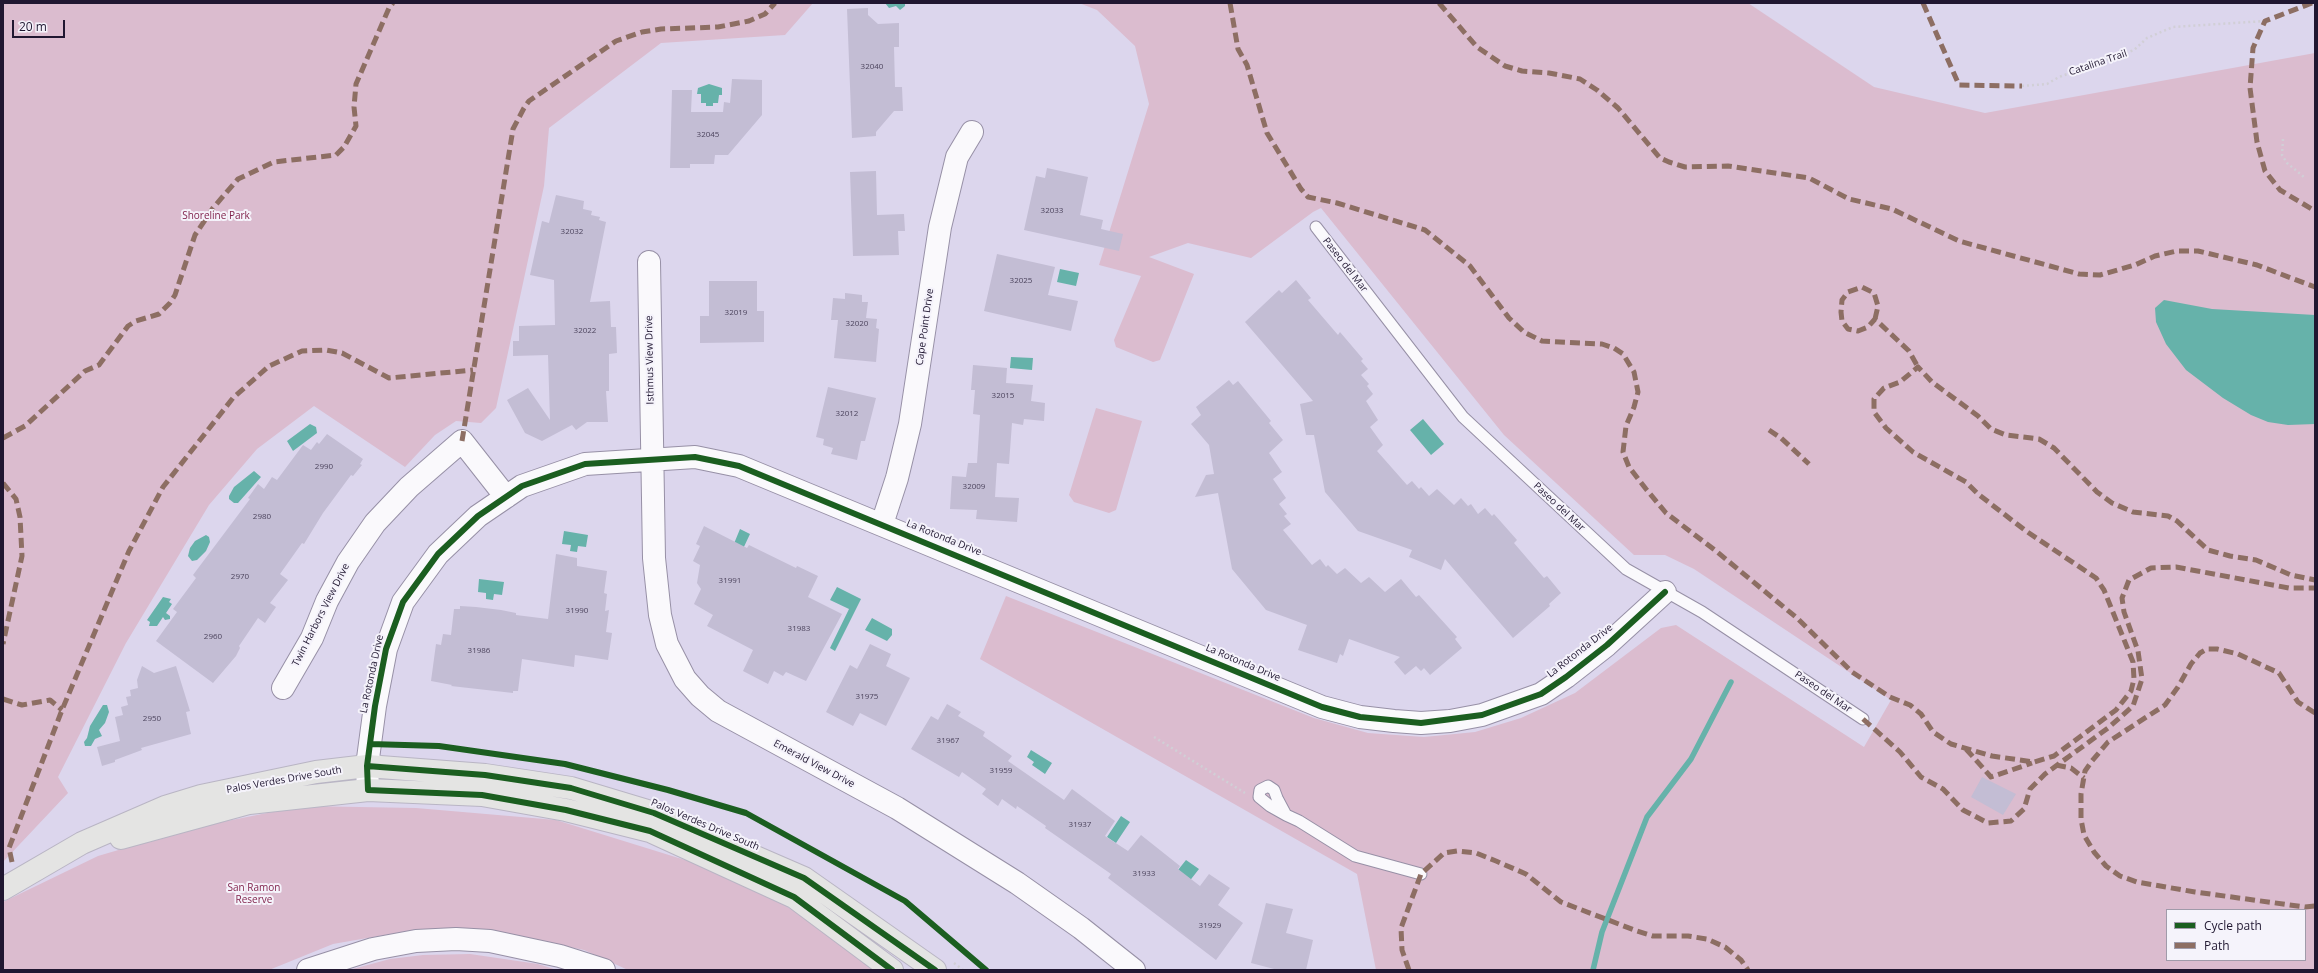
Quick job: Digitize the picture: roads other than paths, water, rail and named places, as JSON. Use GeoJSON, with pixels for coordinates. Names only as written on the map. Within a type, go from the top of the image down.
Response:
{"type":"FeatureCollection","features":[{"type":"Feature","properties":{"kind":"main road","name":"Palos Verdes Drive South"},"geometry":{"type":"LineString","coordinates":[[3,889],[82,843],[165,807],[194,798],[316,772],[367,766],[485,775],[563,787],[654,813],[804,878],[935,970]]}},
{"type":"Feature","properties":{"kind":"main road","name":"Palos Verdes Drive South"},"geometry":{"type":"LineString","coordinates":[[34,872],[118,839],[249,803],[368,790],[482,795],[566,810],[650,831],[794,897],[892,970]]}},
{"type":"Feature","properties":{"kind":"street","name":"Cape Point Drive"},"geometry":{"type":"LineString","coordinates":[[882,524],[897,478],[910,424],[940,227],[957,157],[972,132]]}},
{"type":"Feature","properties":{"kind":"street","name":"Isthmus View Drive"},"geometry":{"type":"LineString","coordinates":[[649,262],[652,459]]}},
{"type":"Feature","properties":{"kind":"street","name":"Twin Harbors View Drive"},"geometry":{"type":"LineString","coordinates":[[283,688],[312,638],[327,601],[348,562],[375,523],[408,487],[462,441],[506,497]]}},
{"type":"Feature","properties":{"kind":"street","name":"La Rotonda Drive"},"geometry":{"type":"LineString","coordinates":[[368,790],[367,766],[375,706],[386,649],[403,602],[438,554],[478,516],[522,486],[585,464],[695,457],[739,466],[1322,707],[1360,717],[1394,721],[1436,722],[1482,715],[1541,694],[1566,677],[1607,645],[1665,592]]}},
{"type":"Feature","properties":{"kind":"street","name":"Emerald View Drive"},"geometry":{"type":"LineString","coordinates":[[652,459],[654,558],[660,615],[666,644],[675,663],[685,679],[700,696],[718,710],[775,743],[897,808],[1017,883],[1081,928],[1134,970]]}},
{"type":"Feature","properties":{"kind":"street"},"geometry":{"type":"LineString","coordinates":[[308,970],[374,949],[416,941],[456,939],[490,941],[560,956],[604,970]]}},
{"type":"Feature","properties":{"kind":"lane","name":"Paseo del Mar"},"geometry":{"type":"LineString","coordinates":[[1316,227],[1463,417],[1626,570],[1702,612],[1863,719]]}},
{"type":"Feature","properties":{"kind":"lane"},"geometry":{"type":"LineString","coordinates":[[1286,815],[1274,790],[1268,786],[1260,790],[1259,797],[1286,815],[1355,856],[1421,874]]}},
{"type":"Feature","properties":{"kind":"waterway"},"geometry":{"type":"LineString","coordinates":[[1593,970],[1602,932],[1647,817],[1691,759],[1731,682]]}},
{"type":"Feature","properties":{"kind":"park label","name":"Shoreline Park"},"geometry":{"type":"Point","coordinates":[216,216]}},
{"type":"Feature","properties":{"kind":"park label","name":"San Ramon Reserve"},"geometry":{"type":"Point","coordinates":[254,894]}}]}
